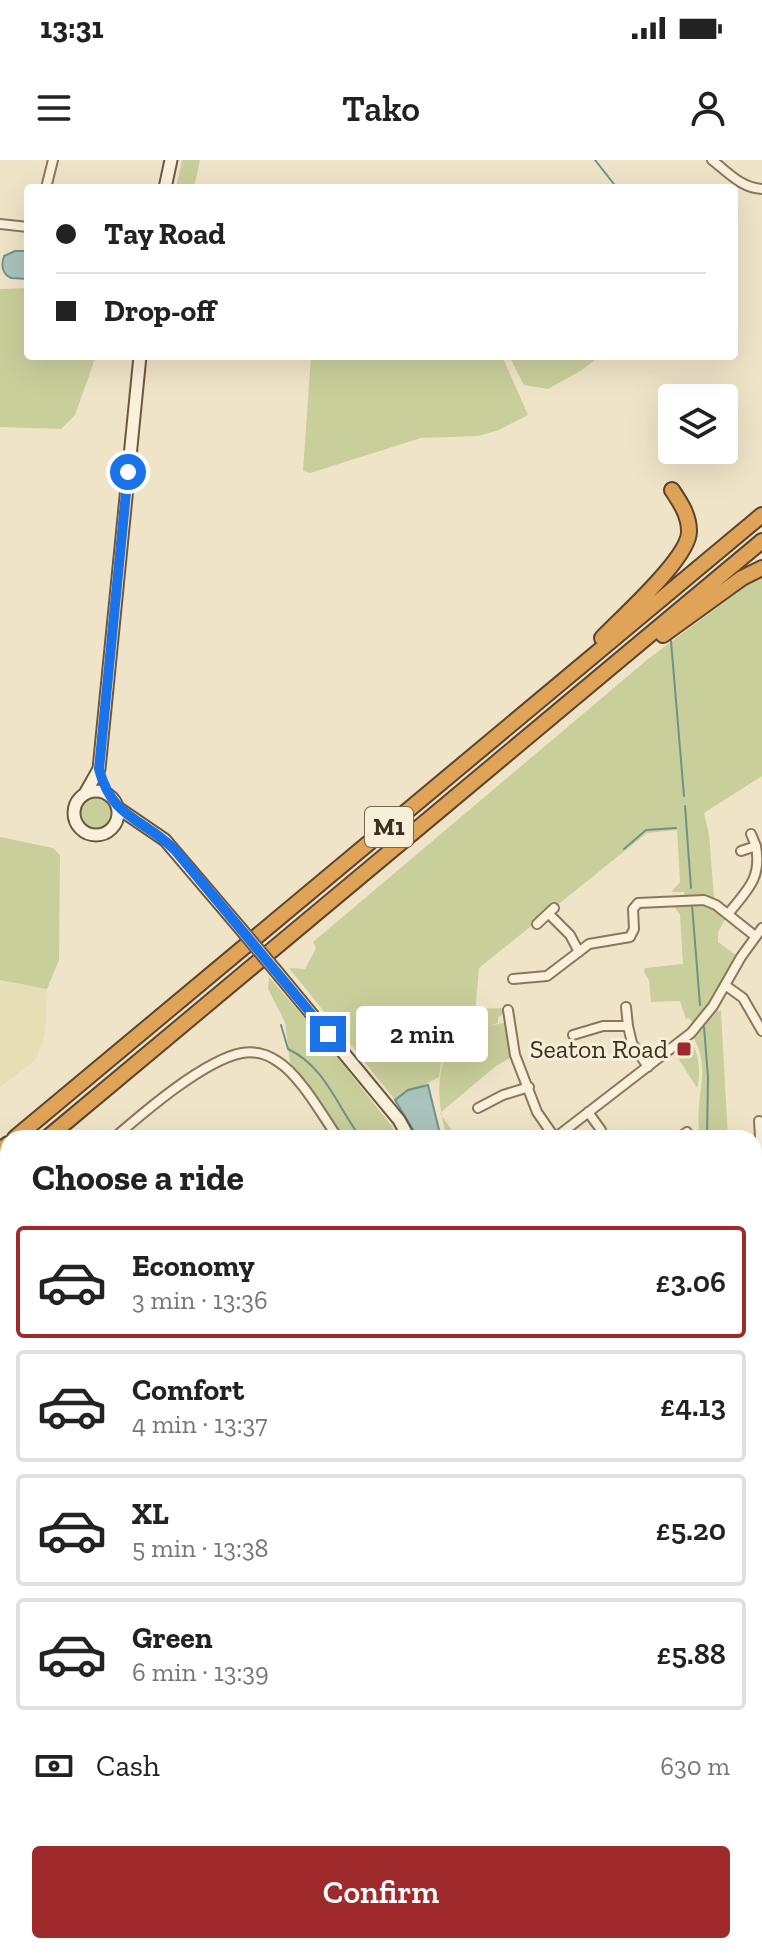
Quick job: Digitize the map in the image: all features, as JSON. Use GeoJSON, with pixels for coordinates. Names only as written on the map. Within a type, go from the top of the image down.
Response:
{"type":"FeatureCollection","features":[{"type":"Feature","properties":{"kind":"highway"},"geometry":{"type":"LineString","coordinates":[[570,675],[673,563],[688,542],[688,519],[672,490]]}},
{"type":"Feature","properties":{"kind":"highway","name":"M1"},"geometry":{"type":"LineString","coordinates":[[25,1130],[762,515]]}},
{"type":"Feature","properties":{"kind":"highway","name":"M1"},"geometry":{"type":"LineString","coordinates":[[57,1130],[762,541]]}},
{"type":"Feature","properties":{"kind":"highway"},"geometry":{"type":"LineString","coordinates":[[600,676],[762,568]]}},
{"type":"Feature","properties":{"kind":"street"},"geometry":{"type":"LineString","coordinates":[[47,184],[53,160]]}},
{"type":"Feature","properties":{"kind":"street"},"geometry":{"type":"LineString","coordinates":[[166,184],[171,160]]}},
{"type":"Feature","properties":{"kind":"street"},"geometry":{"type":"LineString","coordinates":[[712,160],[740,183],[762,189]]}},
{"type":"Feature","properties":{"kind":"street"},"geometry":{"type":"LineString","coordinates":[[0,224],[24,227]]}},
{"type":"Feature","properties":{"kind":"street"},"geometry":{"type":"LineString","coordinates":[[140,360],[99,769],[73,809],[75,822],[86,833],[94,835],[123,825],[140,825]]}},
{"type":"Feature","properties":{"kind":"street"},"geometry":{"type":"LineString","coordinates":[[99,769],[118,808],[175,850],[405,1130]]}},
{"type":"Feature","properties":{"kind":"street"},"geometry":{"type":"LineString","coordinates":[[86,792],[109,794]]}},
{"type":"Feature","properties":{"kind":"street"},"geometry":{"type":"LineString","coordinates":[[110,830],[117,820],[118,808]]}},
{"type":"Feature","properties":{"kind":"street"},"geometry":{"type":"LineString","coordinates":[[728,914],[760,873],[761,861],[751,834]]}},
{"type":"Feature","properties":{"kind":"street"},"geometry":{"type":"LineString","coordinates":[[741,851],[756,846]]}},
{"type":"Feature","properties":{"kind":"street"},"geometry":{"type":"LineString","coordinates":[[517,975],[547,976],[595,941],[630,937],[633,934],[633,909],[638,903],[697,899],[716,905],[759,932],[710,1010],[691,1033],[565,1130]]}},
{"type":"Feature","properties":{"kind":"street"},"geometry":{"type":"LineString","coordinates":[[537,924],[552,911],[579,952]]}},
{"type":"Feature","properties":{"kind":"street"},"geometry":{"type":"LineString","coordinates":[[725,985],[743,998],[761,1026]]}},
{"type":"Feature","properties":{"kind":"street"},"geometry":{"type":"LineString","coordinates":[[626,1007],[632,1043],[648,1067]]}},
{"type":"Feature","properties":{"kind":"street"},"geometry":{"type":"LineString","coordinates":[[508,1010],[504,1022],[515,1055],[537,1112],[549,1130]]}},
{"type":"Feature","properties":{"kind":"street"},"geometry":{"type":"LineString","coordinates":[[570,1035],[603,1026],[628,1026]]}},
{"type":"Feature","properties":{"kind":"street"},"geometry":{"type":"LineString","coordinates":[[123,1130],[204,1070],[231,1056],[251,1052],[271,1057],[286,1068],[332,1130]]}},
{"type":"Feature","properties":{"kind":"street"},"geometry":{"type":"LineString","coordinates":[[476,1109],[503,1095],[529,1087]]}},
{"type":"Feature","properties":{"kind":"street"},"geometry":{"type":"LineString","coordinates":[[588,1112],[601,1130]]}},
{"type":"Feature","properties":{"kind":"street"},"geometry":{"type":"LineString","coordinates":[[759,1121],[760,1130]]}},
{"type":"Feature","properties":{"kind":"shaded area"},"geometry":{"type":"Polygon","coordinates":[[[0,980],[47,989],[45,1036],[35,1060],[0,1087],[0,980]]]}},
{"type":"Feature","properties":{"kind":"green space"},"geometry":{"type":"Polygon","coordinates":[[[182,160],[200,160],[195,184],[177,184],[182,160]]]}},
{"type":"Feature","properties":{"kind":"green space"},"geometry":{"type":"Polygon","coordinates":[[[24,288],[24,360],[95,360],[75,415],[61,429],[0,427],[0,289],[24,288]]]}},
{"type":"Feature","properties":{"kind":"green space"},"geometry":{"type":"Polygon","coordinates":[[[311,360],[504,360],[528,415],[499,430],[478,436],[421,438],[310,473],[303,471],[311,360]]]}},
{"type":"Feature","properties":{"kind":"green space"},"geometry":{"type":"Polygon","coordinates":[[[511,360],[595,360],[548,389],[524,385],[511,360]]]}},
{"type":"Feature","properties":{"kind":"green space"},"geometry":{"type":"Polygon","coordinates":[[[762,578],[762,776],[704,813],[709,834],[714,898],[716,905],[728,914],[718,932],[718,942],[740,958],[711,1010],[721,1011],[728,1130],[697,1130],[702,1069],[691,1033],[696,1027],[689,1018],[686,1019],[680,1001],[651,1002],[649,980],[644,972],[645,968],[683,964],[680,915],[670,900],[685,898],[684,892],[671,892],[680,882],[677,830],[647,833],[479,968],[474,1026],[450,1047],[481,1028],[476,1028],[477,1009],[504,1008],[498,1023],[489,1026],[508,1022],[515,1055],[496,1066],[441,1112],[439,1085],[446,1053],[442,1057],[439,1077],[395,1100],[289,968],[305,969],[316,948],[313,942],[648,659],[754,580],[762,578]]]}},
{"type":"Feature","properties":{"kind":"green space"},"geometry":{"type":"Polygon","coordinates":[[[96,796],[108,801],[113,813],[108,825],[96,830],[84,825],[79,813],[84,801],[96,796]]]}},
{"type":"Feature","properties":{"kind":"green space"},"geometry":{"type":"Polygon","coordinates":[[[0,837],[53,848],[60,855],[59,960],[47,989],[0,980],[0,837]]]}},
{"type":"Feature","properties":{"kind":"green space"},"geometry":{"type":"Polygon","coordinates":[[[269,977],[395,1130],[337,1130],[290,1063],[285,1022],[268,989],[269,977]]]}},
{"type":"Feature","properties":{"kind":"green space"},"geometry":{"type":"Polygon","coordinates":[[[689,1044],[694,1046],[698,1062],[697,1088],[676,1055],[689,1044]]]}},
{"type":"Feature","properties":{"kind":"green space"},"geometry":{"type":"Polygon","coordinates":[[[442,1116],[452,1130],[445,1130],[442,1116]]]}},
{"type":"Feature","properties":{"kind":"water"},"geometry":{"type":"Polygon","coordinates":[[[24,251],[24,279],[11,278],[4,272],[4,256],[24,251]]]}},
{"type":"Feature","properties":{"kind":"water"},"geometry":{"type":"Polygon","coordinates":[[[428,1085],[439,1130],[413,1130],[395,1100],[408,1090],[428,1085]]]}},
{"type":"Feature","properties":{"kind":"waterway"},"geometry":{"type":"LineString","coordinates":[[595,160],[614,184]]}},
{"type":"Feature","properties":{"kind":"waterway"},"geometry":{"type":"LineString","coordinates":[[671,641],[684,796]]}},
{"type":"Feature","properties":{"kind":"waterway"},"geometry":{"type":"LineString","coordinates":[[685,806],[691,888]]}},
{"type":"Feature","properties":{"kind":"waterway"},"geometry":{"type":"LineString","coordinates":[[624,849],[646,830],[676,828]]}},
{"type":"Feature","properties":{"kind":"waterway"},"geometry":{"type":"LineString","coordinates":[[692,905],[700,1005]]}},
{"type":"Feature","properties":{"kind":"waterway"},"geometry":{"type":"LineString","coordinates":[[281,1025],[288,1049],[312,1066],[356,1130]]}},
{"type":"Feature","properties":{"kind":"waterway"},"geometry":{"type":"LineString","coordinates":[[704,1027],[708,1077],[707,1130]]}},
{"type":"Feature","properties":{"kind":"place","name":"Seaton Road"},"geometry":{"type":"Point","coordinates":[684,1049]}},
{"type":"Feature","properties":{"kind":"route"},"geometry":{"type":"LineString","coordinates":[[128,472],[99,769],[103,784],[124,814],[165,840],[175,850],[328,1034]]}}]}
